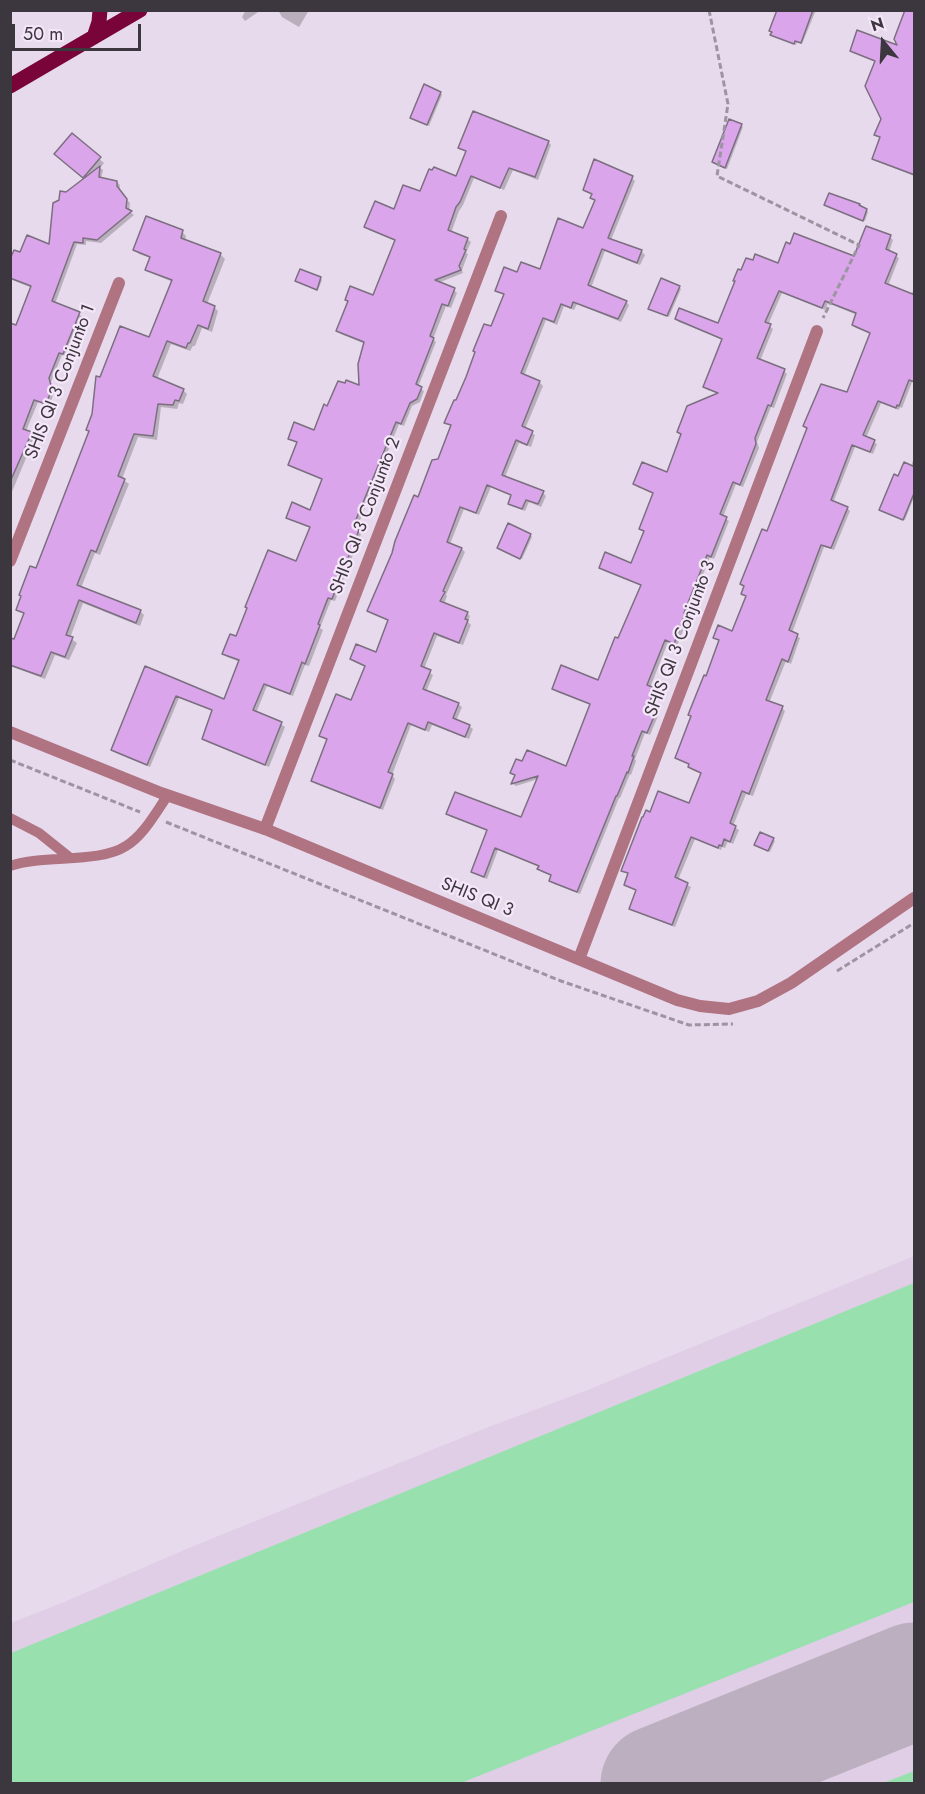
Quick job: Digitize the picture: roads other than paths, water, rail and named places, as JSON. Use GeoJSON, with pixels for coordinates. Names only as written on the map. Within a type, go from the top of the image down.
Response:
{"type":"FeatureCollection","features":[{"type":"Feature","properties":{"kind":"main road"},"geometry":{"type":"LineString","coordinates":[[94,37],[100,10]]}},
{"type":"Feature","properties":{"kind":"main road"},"geometry":{"type":"LineString","coordinates":[[10,86],[140,10]]}},
{"type":"Feature","properties":{"kind":"street","name":"SHIS QI 3 Conjunto 2"},"geometry":{"type":"LineString","coordinates":[[265,830],[501,216]]}},
{"type":"Feature","properties":{"kind":"street","name":"SHIS QI 3 Conjunto 1"},"geometry":{"type":"LineString","coordinates":[[10,561],[119,283]]}},
{"type":"Feature","properties":{"kind":"street","name":"SHIS QI 3 Conjunto 3"},"geometry":{"type":"LineString","coordinates":[[579,959],[817,331]]}},
{"type":"Feature","properties":{"kind":"street","name":"SHIS QI 3"},"geometry":{"type":"LineString","coordinates":[[10,732],[168,795],[265,830],[677,1000],[700,1006],[729,1009],[758,1001],[791,983],[915,898]]}},
{"type":"Feature","properties":{"kind":"lane"},"geometry":{"type":"LineString","coordinates":[[10,866],[40,859],[116,851],[135,839],[168,795]]}},
{"type":"Feature","properties":{"kind":"lane"},"geometry":{"type":"LineString","coordinates":[[10,818],[39,833],[69,857]]}}]}
